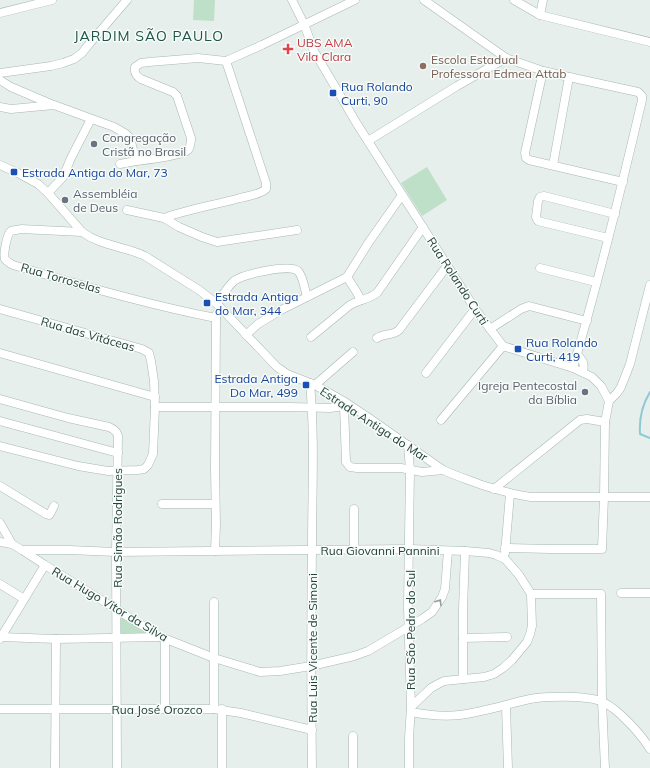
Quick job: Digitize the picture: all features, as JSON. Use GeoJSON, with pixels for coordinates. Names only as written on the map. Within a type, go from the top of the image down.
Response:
{"type":"FeatureCollection","features":[{"type":"Feature","properties":{"kind":"street"},"geometry":{"type":"LineString","coordinates":[[0,13],[52,0]]}},
{"type":"Feature","properties":{"kind":"street"},"geometry":{"type":"LineString","coordinates":[[0,73],[51,66],[74,59],[82,53],[127,0]]}},
{"type":"Feature","properties":{"kind":"street","name":"Rua Rolando Curti"},"geometry":{"type":"LineString","coordinates":[[292,0],[304,24],[314,52],[368,141],[475,309],[502,346]]}},
{"type":"Feature","properties":{"kind":"street"},"geometry":{"type":"LineString","coordinates":[[120,164],[182,153],[188,150],[191,142],[191,138],[175,94],[141,79],[135,74],[134,71],[137,65],[149,62],[198,58],[226,60],[262,45],[355,0]]}},
{"type":"Feature","properties":{"kind":"street"},"geometry":{"type":"LineString","coordinates":[[424,0],[506,58],[543,71],[638,92],[643,98],[615,214],[573,368]]}},
{"type":"Feature","properties":{"kind":"street"},"geometry":{"type":"LineString","coordinates":[[514,0],[540,14],[650,42]]}},
{"type":"Feature","properties":{"kind":"street"},"geometry":{"type":"LineString","coordinates":[[540,14],[543,0]]}},
{"type":"Feature","properties":{"kind":"street"},"geometry":{"type":"LineString","coordinates":[[368,141],[457,86],[506,58]]}},
{"type":"Feature","properties":{"kind":"street"},"geometry":{"type":"LineString","coordinates":[[164,218],[259,193],[266,189],[266,183],[226,60]]}},
{"type":"Feature","properties":{"kind":"street"},"geometry":{"type":"LineString","coordinates":[[543,71],[525,156],[529,160],[623,182]]}},
{"type":"Feature","properties":{"kind":"street"},"geometry":{"type":"LineString","coordinates":[[553,165],[569,77]]}},
{"type":"Feature","properties":{"kind":"street"},"geometry":{"type":"LineString","coordinates":[[0,80],[11,87],[54,105],[114,127],[126,134],[130,138],[136,161]]}},
{"type":"Feature","properties":{"kind":"street"},"geometry":{"type":"LineString","coordinates":[[0,107],[12,109],[54,105]]}},
{"type":"Feature","properties":{"kind":"street"},"geometry":{"type":"LineString","coordinates":[[48,193],[63,177],[70,158],[91,119]]}},
{"type":"Feature","properties":{"kind":"street","name":"Estrada Antiga do Mar"},"geometry":{"type":"LineString","coordinates":[[0,165],[30,179],[48,193],[88,237],[97,242],[136,252],[145,256],[200,290],[218,305],[277,367],[287,374],[312,384],[408,445],[443,470],[455,476],[510,494],[531,497],[650,497]]}},
{"type":"Feature","properties":{"kind":"street"},"geometry":{"type":"LineString","coordinates":[[246,335],[258,324],[281,310],[349,274],[373,236],[402,195]]}},
{"type":"Feature","properties":{"kind":"street"},"geometry":{"type":"LineString","coordinates":[[608,238],[538,221],[536,217],[538,201],[540,197],[544,196],[615,214]]}},
{"type":"Feature","properties":{"kind":"street"},"geometry":{"type":"LineString","coordinates":[[127,210],[164,218],[179,227],[217,242],[297,230]]}},
{"type":"Feature","properties":{"kind":"street"},"geometry":{"type":"LineString","coordinates":[[311,337],[350,305],[377,293],[423,227]]}},
{"type":"Feature","properties":{"kind":"street","name":"Rua Torroselas"},"geometry":{"type":"LineString","coordinates":[[82,232],[21,229],[13,230],[7,238],[4,255],[12,265],[150,303],[216,318]]}},
{"type":"Feature","properties":{"kind":"street"},"geometry":{"type":"LineString","coordinates":[[377,338],[396,332],[404,324],[447,266]]}},
{"type":"Feature","properties":{"kind":"street"},"geometry":{"type":"LineString","coordinates":[[215,551],[216,318],[218,305],[234,282],[254,273],[268,270],[291,268],[296,270],[301,275],[308,297]]}},
{"type":"Feature","properties":{"kind":"street"},"geometry":{"type":"LineString","coordinates":[[540,268],[596,282]]}},
{"type":"Feature","properties":{"kind":"street"},"geometry":{"type":"LineString","coordinates":[[349,274],[356,291],[366,299]]}},
{"type":"Feature","properties":{"kind":"street"},"geometry":{"type":"LineString","coordinates":[[505,548],[602,549],[605,422],[609,401],[617,393],[621,386],[630,364],[650,285]]}},
{"type":"Feature","properties":{"kind":"street"},"geometry":{"type":"LineString","coordinates":[[490,329],[521,309],[529,306],[587,321]]}},
{"type":"Feature","properties":{"kind":"street","name":"Rua das Vitáceas"},"geometry":{"type":"LineString","coordinates":[[0,309],[145,350],[149,353],[151,361],[155,397],[153,454],[148,465],[144,469],[108,472],[0,446]]}},
{"type":"Feature","properties":{"kind":"street"},"geometry":{"type":"LineString","coordinates":[[426,372],[475,309]]}},
{"type":"Feature","properties":{"kind":"street"},"geometry":{"type":"LineString","coordinates":[[441,420],[502,346],[583,372],[592,377],[601,386],[609,401]]}},
{"type":"Feature","properties":{"kind":"street"},"geometry":{"type":"LineString","coordinates":[[312,384],[354,352]]}},
{"type":"Feature","properties":{"kind":"street"},"geometry":{"type":"LineString","coordinates":[[0,353],[155,397]]}},
{"type":"Feature","properties":{"kind":"street"},"geometry":{"type":"LineString","coordinates":[[577,354],[583,361],[583,372]]}},
{"type":"Feature","properties":{"kind":"street","name":"Rua Luis Vicente de Simoni"},"geometry":{"type":"LineString","coordinates":[[312,384],[312,768]]}},
{"type":"Feature","properties":{"kind":"street","name":"Rua Simão Rodrigues"},"geometry":{"type":"LineString","coordinates":[[0,399],[68,418],[109,427],[117,432],[117,768]]}},
{"type":"Feature","properties":{"kind":"street"},"geometry":{"type":"LineString","coordinates":[[155,407],[334,408],[344,404],[346,462],[350,467],[401,468],[422,472],[443,470]]}},
{"type":"Feature","properties":{"kind":"street"},"geometry":{"type":"LineString","coordinates":[[494,489],[580,420],[587,419],[605,422]]}},
{"type":"Feature","properties":{"kind":"street"},"geometry":{"type":"LineString","coordinates":[[0,421],[118,453]]}},
{"type":"Feature","properties":{"kind":"street","name":"Rua São Pedro do Sul"},"geometry":{"type":"LineString","coordinates":[[408,445],[410,470],[408,607],[410,626],[411,710],[409,768]]}},
{"type":"Feature","properties":{"kind":"street"},"geometry":{"type":"LineString","coordinates":[[0,486],[46,514],[49,515],[54,506]]}},
{"type":"Feature","properties":{"kind":"street"},"geometry":{"type":"LineString","coordinates":[[411,710],[438,684],[450,680],[484,677],[494,674],[512,660],[527,642],[532,626],[531,594],[519,575],[505,558],[510,494]]}},
{"type":"Feature","properties":{"kind":"street"},"geometry":{"type":"LineString","coordinates":[[162,504],[215,504]]}},
{"type":"Feature","properties":{"kind":"street"},"geometry":{"type":"LineString","coordinates":[[354,509],[354,549]]}},
{"type":"Feature","properties":{"kind":"street"},"geometry":{"type":"LineString","coordinates":[[0,523],[12,544]]}},
{"type":"Feature","properties":{"kind":"street","name":"Rua Hugo Vitor da Silva"},"geometry":{"type":"LineString","coordinates":[[0,542],[12,544],[163,638],[214,658],[260,672],[280,671],[311,666],[354,656],[368,651],[432,612],[442,597],[445,589],[448,551]]}},
{"type":"Feature","properties":{"kind":"street","name":"Rua Giovanni Pannini"},"geometry":{"type":"LineString","coordinates":[[22,550],[116,552],[409,549],[489,553],[505,558]]}},
{"type":"Feature","properties":{"kind":"street"},"geometry":{"type":"LineString","coordinates":[[463,679],[465,551]]}},
{"type":"Feature","properties":{"kind":"street"},"geometry":{"type":"LineString","coordinates":[[45,565],[1,638],[163,638],[165,708]]}},
{"type":"Feature","properties":{"kind":"street"},"geometry":{"type":"LineString","coordinates":[[0,584],[24,599]]}},
{"type":"Feature","properties":{"kind":"street"},"geometry":{"type":"LineString","coordinates":[[621,593],[650,593]]}},
{"type":"Feature","properties":{"kind":"street"},"geometry":{"type":"LineString","coordinates":[[531,594],[601,594],[602,701],[605,768]]}},
{"type":"Feature","properties":{"kind":"street"},"geometry":{"type":"LineString","coordinates":[[214,602],[214,658],[222,768]]}},
{"type":"Feature","properties":{"kind":"street"},"geometry":{"type":"LineString","coordinates":[[463,638],[508,637]]}},
{"type":"Feature","properties":{"kind":"street"},"geometry":{"type":"LineString","coordinates":[[55,768],[56,639]]}},
{"type":"Feature","properties":{"kind":"street"},"geometry":{"type":"LineString","coordinates":[[411,710],[435,716],[460,715],[532,699],[549,697],[582,697],[602,701],[612,707],[637,732],[650,749]]}},
{"type":"Feature","properties":{"kind":"street"},"geometry":{"type":"LineString","coordinates":[[506,706],[508,768]]}},
{"type":"Feature","properties":{"kind":"street","name":"Rua José Orozco"},"geometry":{"type":"LineString","coordinates":[[0,709],[218,709],[312,730]]}},
{"type":"Feature","properties":{"kind":"street"},"geometry":{"type":"LineString","coordinates":[[353,736],[353,768]]}},
{"type":"Feature","properties":{"kind":"green space"},"geometry":{"type":"Polygon","coordinates":[[[194,0],[215,0],[214,21],[193,20],[194,0]]]}},
{"type":"Feature","properties":{"kind":"green space"},"geometry":{"type":"Polygon","coordinates":[[[427,167],[447,200],[422,216],[401,183],[427,167]]]}},
{"type":"Feature","properties":{"kind":"green space"},"geometry":{"type":"Polygon","coordinates":[[[122,616],[150,633],[123,636],[120,634],[120,619],[122,616]]]}},
{"type":"Feature","properties":{"kind":"waterway"},"geometry":{"type":"LineString","coordinates":[[650,392],[643,407],[640,428],[640,434],[650,438]]}},
{"type":"Feature","properties":{"kind":"place","name":"UBS AMA Vila Clara"},"geometry":{"type":"Point","coordinates":[288,49]}},
{"type":"Feature","properties":{"kind":"place","name":"Escola Estadual Professora Edmea Attab"},"geometry":{"type":"Point","coordinates":[423,66]}},
{"type":"Feature","properties":{"kind":"place","name":"Rua Rolando Curti, 90"},"geometry":{"type":"Point","coordinates":[333,93]}},
{"type":"Feature","properties":{"kind":"place","name":"Congregação Cristã no Brasil"},"geometry":{"type":"Point","coordinates":[94,144]}},
{"type":"Feature","properties":{"kind":"place","name":"Estrada Antiga do Mar, 73"},"geometry":{"type":"Point","coordinates":[14,172]}},
{"type":"Feature","properties":{"kind":"place","name":"Assembléia de Deus"},"geometry":{"type":"Point","coordinates":[65,200]}},
{"type":"Feature","properties":{"kind":"place","name":"Estrada Antiga do Mar, 344"},"geometry":{"type":"Point","coordinates":[207,303]}},
{"type":"Feature","properties":{"kind":"place","name":"Rua Rolando Curti, 419"},"geometry":{"type":"Point","coordinates":[518,349]}},
{"type":"Feature","properties":{"kind":"place","name":"Estrada Antiga Do Mar, 499"},"geometry":{"type":"Point","coordinates":[306,385]}},
{"type":"Feature","properties":{"kind":"place","name":"Igreja Pentecostal da Bíblia"},"geometry":{"type":"Point","coordinates":[585,392]}},
{"type":"Feature","properties":{"kind":"district","name":"JARDIM SÃO PAULO"},"geometry":{"type":"Point","coordinates":[149,36]}}]}
